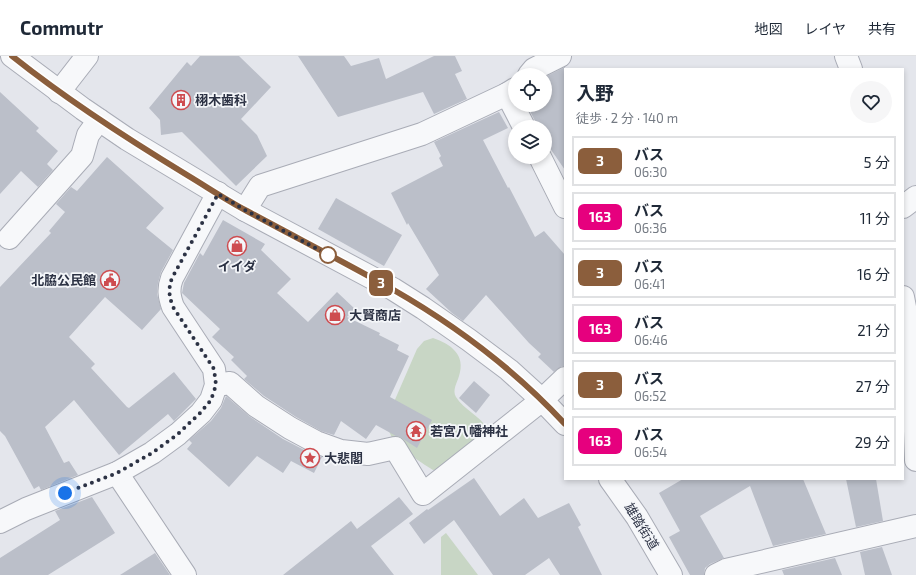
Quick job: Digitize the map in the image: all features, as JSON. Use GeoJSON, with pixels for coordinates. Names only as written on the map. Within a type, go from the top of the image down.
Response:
{"type":"FeatureCollection","features":[{"type":"Feature","properties":{"kind":"street"},"geometry":{"type":"LineString","coordinates":[[12,56],[99,120],[218,194],[393,289],[423,308],[482,348],[510,370],[564,423]]}},
{"type":"Feature","properties":{"kind":"street"},"geometry":{"type":"LineString","coordinates":[[59,92],[87,56]]}},
{"type":"Feature","properties":{"kind":"street"},"geometry":{"type":"LineString","coordinates":[[531,67],[560,56]]}},
{"type":"Feature","properties":{"kind":"street"},"geometry":{"type":"LineString","coordinates":[[846,56],[850,68]]}},
{"type":"Feature","properties":{"kind":"street"},"geometry":{"type":"LineString","coordinates":[[245,210],[260,186],[422,134],[508,92]]}},
{"type":"Feature","properties":{"kind":"street"},"geometry":{"type":"LineString","coordinates":[[9,238],[82,156],[88,136],[99,120]]}},
{"type":"Feature","properties":{"kind":"street"},"geometry":{"type":"LineString","coordinates":[[544,164],[564,204]]}},
{"type":"Feature","properties":{"kind":"street"},"geometry":{"type":"LineString","coordinates":[[0,522],[26,509],[117,473],[152,453],[178,434],[211,400],[216,385],[214,369],[173,307],[169,297],[169,287],[172,278],[218,194]]}},
{"type":"Feature","properties":{"kind":"street"},"geometry":{"type":"LineString","coordinates":[[904,206],[916,197]]}},
{"type":"Feature","properties":{"kind":"street"},"geometry":{"type":"LineString","coordinates":[[904,302],[912,343],[909,383],[916,460]]}},
{"type":"Feature","properties":{"kind":"street"},"geometry":{"type":"LineString","coordinates":[[216,385],[230,383],[256,406],[290,428],[316,442],[341,451],[368,454],[395,448],[423,494],[542,400],[564,379]]}},
{"type":"Feature","properties":{"kind":"street"},"geometry":{"type":"LineString","coordinates":[[117,473],[185,575]]}},
{"type":"Feature","properties":{"kind":"street","name":"雄踏街道"},"geometry":{"type":"LineString","coordinates":[[611,480],[637,517],[671,575]]}},
{"type":"Feature","properties":{"kind":"street"},"geometry":{"type":"LineString","coordinates":[[716,575],[726,570],[916,526]]}},
{"type":"Feature","properties":{"kind":"green space"},"geometry":{"type":"Polygon","coordinates":[[[433,338],[440,340],[451,347],[459,356],[461,369],[455,389],[456,397],[459,402],[484,423],[487,428],[485,435],[442,469],[433,470],[400,448],[393,440],[388,429],[387,418],[417,349],[424,341],[433,338]]]}},
{"type":"Feature","properties":{"kind":"green space"},"geometry":{"type":"Polygon","coordinates":[[[446,533],[478,575],[441,575],[441,537],[446,533]]]}},
{"type":"Feature","properties":{"kind":"building"},"geometry":{"type":"Polygon","coordinates":[[[200,56],[239,56],[271,87],[241,119],[257,135],[267,156],[236,186],[182,132],[161,135],[160,120],[149,108],[187,62],[191,66],[200,56]]]}},
{"type":"Feature","properties":{"kind":"building"},"geometry":{"type":"Polygon","coordinates":[[[298,56],[344,56],[351,66],[379,58],[386,79],[434,56],[455,56],[462,71],[455,74],[467,99],[434,114],[423,92],[338,117],[298,56]]]}},
{"type":"Feature","properties":{"kind":"building"},"geometry":{"type":"Polygon","coordinates":[[[565,67],[564,169],[552,151],[552,120],[534,120],[530,112],[552,112],[552,74],[565,67]]]}},
{"type":"Feature","properties":{"kind":"building"},"geometry":{"type":"Polygon","coordinates":[[[0,92],[39,128],[36,131],[58,151],[47,164],[53,170],[38,187],[21,171],[0,194],[0,92]]]}},
{"type":"Feature","properties":{"kind":"building"},"geometry":{"type":"Polygon","coordinates":[[[499,112],[508,128],[483,140],[535,237],[544,231],[564,254],[564,366],[554,372],[538,357],[541,354],[529,343],[486,295],[463,321],[426,289],[439,275],[408,223],[407,225],[391,193],[443,166],[439,158],[441,156],[434,142],[499,112]]]}},
{"type":"Feature","properties":{"kind":"building"},"geometry":{"type":"Polygon","coordinates":[[[107,157],[164,208],[146,228],[173,250],[161,272],[158,283],[157,294],[161,309],[142,330],[105,297],[69,337],[95,364],[91,368],[129,408],[174,372],[196,399],[174,421],[168,414],[119,455],[74,400],[45,427],[64,463],[69,461],[78,475],[41,490],[39,486],[34,489],[5,436],[0,431],[0,287],[51,233],[49,231],[65,212],[56,204],[71,187],[77,191],[107,157]]]}},
{"type":"Feature","properties":{"kind":"building"},"geometry":{"type":"Polygon","coordinates":[[[336,198],[402,235],[384,266],[318,229],[336,198]]]}},
{"type":"Feature","properties":{"kind":"building"},"geometry":{"type":"Polygon","coordinates":[[[223,220],[265,244],[261,250],[291,279],[277,293],[308,322],[337,292],[355,309],[347,317],[380,333],[379,335],[399,345],[397,350],[409,356],[390,397],[432,420],[417,448],[400,437],[376,425],[366,439],[341,421],[334,435],[321,431],[264,396],[244,379],[247,376],[231,360],[234,357],[212,337],[220,329],[182,293],[184,283],[200,253],[203,256],[223,220]]]}},
{"type":"Feature","properties":{"kind":"building"},"geometry":{"type":"Polygon","coordinates":[[[474,381],[490,395],[476,413],[459,398],[474,381]]]}},
{"type":"Feature","properties":{"kind":"building"},"geometry":{"type":"Polygon","coordinates":[[[226,396],[249,416],[283,439],[310,453],[322,457],[314,473],[291,461],[283,473],[257,456],[229,487],[187,449],[192,443],[189,440],[211,421],[221,408],[226,396]]]}},
{"type":"Feature","properties":{"kind":"building"},"geometry":{"type":"Polygon","coordinates":[[[474,478],[500,516],[524,498],[538,518],[569,503],[581,525],[578,527],[602,575],[560,575],[549,558],[525,575],[493,575],[454,520],[424,544],[409,523],[427,509],[428,510],[474,478]]]}},
{"type":"Feature","properties":{"kind":"building"},"geometry":{"type":"Polygon","coordinates":[[[681,480],[803,480],[826,534],[773,546],[750,486],[700,516],[724,558],[710,564],[705,568],[704,575],[690,575],[669,537],[680,531],[659,493],[681,480]]]}},
{"type":"Feature","properties":{"kind":"building"},"geometry":{"type":"Polygon","coordinates":[[[846,480],[876,480],[883,521],[856,527],[846,480]]]}},
{"type":"Feature","properties":{"kind":"building"},"geometry":{"type":"Polygon","coordinates":[[[92,497],[115,533],[48,575],[0,575],[0,558],[60,520],[55,511],[92,497]]]}},
{"type":"Feature","properties":{"kind":"building"},"geometry":{"type":"Polygon","coordinates":[[[399,497],[413,514],[371,546],[394,575],[283,575],[351,521],[357,529],[399,497]]]}},
{"type":"Feature","properties":{"kind":"building"},"geometry":{"type":"Polygon","coordinates":[[[882,547],[892,575],[865,575],[860,552],[882,547]]]}},
{"type":"Feature","properties":{"kind":"building"},"geometry":{"type":"Polygon","coordinates":[[[155,553],[170,575],[120,575],[155,553]]]}},
{"type":"Feature","properties":{"kind":"building"},"geometry":{"type":"Polygon","coordinates":[[[835,558],[842,575],[784,575],[782,570],[835,558]]]}},
{"type":"Feature","properties":{"kind":"bus line","name":"3"},"geometry":{"type":"LineString","coordinates":[[12,56],[83,110],[127,139],[245,210],[393,289],[423,308],[482,348],[510,370],[564,423]]}},
{"type":"Feature","properties":{"kind":"place","name":"栩木歯科"},"geometry":{"type":"Point","coordinates":[181,100]}},
{"type":"Feature","properties":{"kind":"place","name":"イイダ"},"geometry":{"type":"Point","coordinates":[237,246]}},
{"type":"Feature","properties":{"kind":"place","name":"北脇公民館"},"geometry":{"type":"Point","coordinates":[110,280]}},
{"type":"Feature","properties":{"kind":"place","name":"大賢商店"},"geometry":{"type":"Point","coordinates":[335,315]}},
{"type":"Feature","properties":{"kind":"place","name":"若宮八幡神社"},"geometry":{"type":"Point","coordinates":[416,431]}},
{"type":"Feature","properties":{"kind":"place","name":"大悲閣"},"geometry":{"type":"Point","coordinates":[310,458]}},
{"type":"Feature","properties":{"kind":"route"},"geometry":{"type":"LineString","coordinates":[[65,493],[117,473],[152,453],[178,434],[211,400],[216,385],[214,369],[173,307],[169,297],[169,287],[172,278],[218,194],[334,258],[328,255]]}}]}
